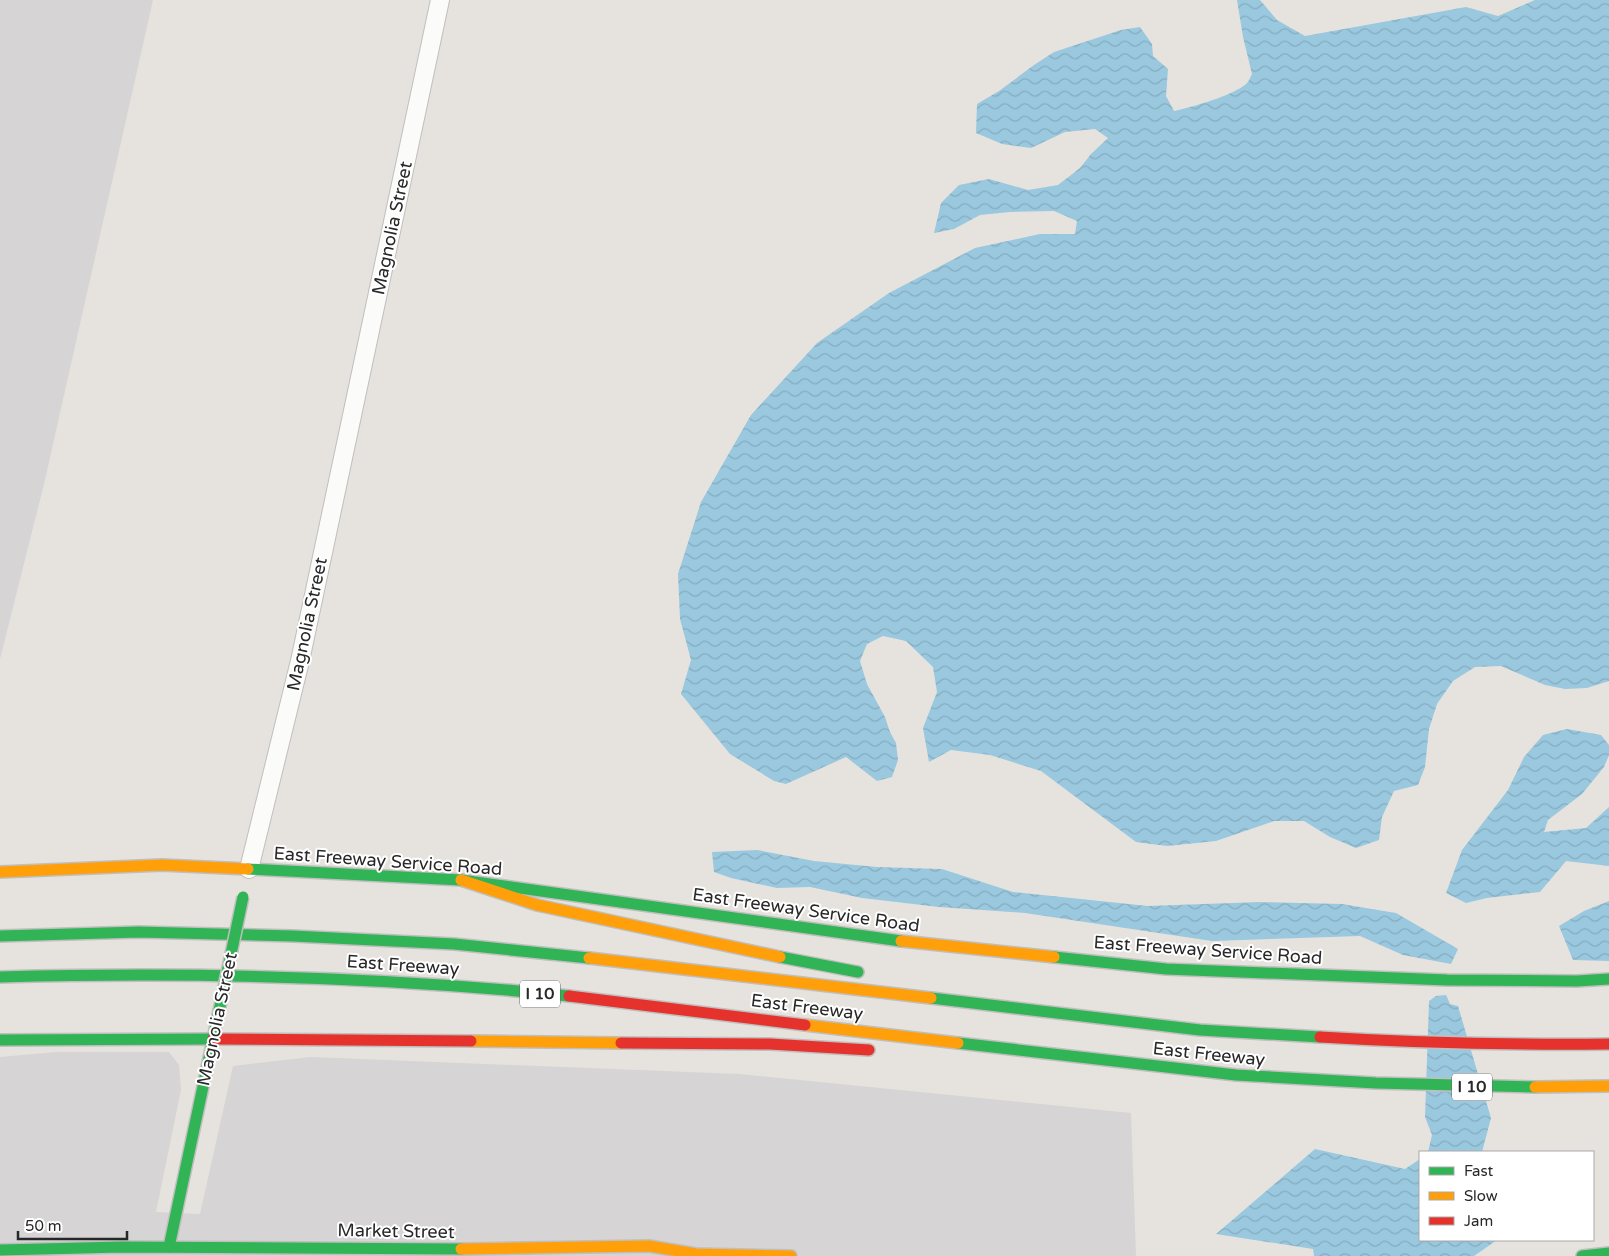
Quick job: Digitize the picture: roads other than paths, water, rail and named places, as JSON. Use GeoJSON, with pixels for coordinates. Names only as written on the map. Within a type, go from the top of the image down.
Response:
{"type":"FeatureCollection","features":[{"type":"Feature","properties":{"kind":"main road","name":"East Freeway Service Road"},"geometry":{"type":"LineString","coordinates":[[0,872],[162,864],[246,883],[461,880],[900,941],[1166,969],[1446,980],[1577,981],[1609,979]]}},
{"type":"Feature","properties":{"kind":"main road"},"geometry":{"type":"LineString","coordinates":[[461,880],[537,905],[872,975]]}},
{"type":"Feature","properties":{"kind":"main road","name":"Magnolia Street"},"geometry":{"type":"LineString","coordinates":[[169,1247],[246,883]]}},
{"type":"Feature","properties":{"kind":"main road","name":"East Freeway"},"geometry":{"type":"LineString","coordinates":[[0,936],[149,932],[294,936],[454,944],[642,963],[1200,1030],[1338,1039],[1495,1045],[1609,1044]]}},
{"type":"Feature","properties":{"kind":"main road","name":"East Freeway"},"geometry":{"type":"LineString","coordinates":[[0,977],[70,975],[249,976],[330,978],[458,986],[582,998],[1236,1075],[1335,1082],[1493,1087],[1609,1086]]}},
{"type":"Feature","properties":{"kind":"main road"},"geometry":{"type":"LineString","coordinates":[[930,986],[1066,1013]]}},
{"type":"Feature","properties":{"kind":"main road"},"geometry":{"type":"LineString","coordinates":[[0,1040],[213,1039],[770,1044],[877,1050]]}},
{"type":"Feature","properties":{"kind":"main road"},"geometry":{"type":"LineString","coordinates":[[955,1054],[1078,1056]]}},
{"type":"Feature","properties":{"kind":"main road","name":"Market Street"},"geometry":{"type":"LineString","coordinates":[[0,1250],[169,1247],[463,1249],[649,1246],[698,1255],[791,1256]]}},
{"type":"Feature","properties":{"kind":"main road"},"geometry":{"type":"LineString","coordinates":[[1582,1256],[1609,1253]]}},
{"type":"Feature","properties":{"kind":"street","name":"Magnolia Street"},"geometry":{"type":"LineString","coordinates":[[246,883],[300,661],[440,0]]}},
{"type":"Feature","properties":{"kind":"water"},"geometry":{"type":"Polygon","coordinates":[[[1237,0],[1260,0],[1277,20],[1305,36],[1466,7],[1498,16],[1535,0],[1609,0],[1609,681],[1587,688],[1565,689],[1545,685],[1501,666],[1475,667],[1453,681],[1437,704],[1429,729],[1425,767],[1418,785],[1394,791],[1382,817],[1379,840],[1356,848],[1330,837],[1304,821],[1274,821],[1216,841],[1167,846],[1136,842],[1041,771],[990,755],[951,750],[929,762],[923,728],[937,692],[933,667],[906,641],[883,636],[867,644],[860,661],[867,684],[885,717],[896,743],[898,760],[892,777],[877,781],[846,757],[786,784],[774,781],[730,754],[681,694],[691,660],[680,619],[678,574],[701,502],[751,415],[817,343],[889,293],[975,248],[1040,234],[1075,234],[1077,221],[1054,211],[980,215],[954,229],[934,233],[941,203],[959,185],[989,179],[1028,190],[1058,185],[1080,168],[1091,154],[1108,138],[1095,129],[1065,132],[1031,148],[1002,144],[976,133],[977,104],[999,91],[1054,52],[1121,30],[1140,27],[1152,44],[1153,56],[1168,69],[1166,96],[1174,111],[1222,97],[1246,84],[1252,74],[1237,0]]]}},
{"type":"Feature","properties":{"kind":"water"},"geometry":{"type":"Polygon","coordinates":[[[1567,729],[1601,735],[1609,745],[1609,755],[1604,767],[1582,794],[1548,820],[1544,832],[1586,828],[1609,807],[1609,866],[1566,861],[1540,892],[1487,898],[1466,903],[1446,893],[1462,850],[1508,790],[1524,757],[1543,735],[1567,729]]]}},
{"type":"Feature","properties":{"kind":"water"},"geometry":{"type":"Polygon","coordinates":[[[757,850],[814,861],[877,867],[942,869],[1013,892],[1148,906],[1259,902],[1342,904],[1396,913],[1458,949],[1451,964],[1403,955],[1360,936],[1212,941],[1025,913],[939,907],[862,898],[810,887],[777,888],[731,878],[714,872],[712,852],[757,850]]]}},
{"type":"Feature","properties":{"kind":"water"},"geometry":{"type":"Polygon","coordinates":[[[1609,901],[1609,961],[1573,960],[1559,926],[1584,911],[1609,901]]]}},
{"type":"Feature","properties":{"kind":"water"},"geometry":{"type":"Polygon","coordinates":[[[1446,995],[1450,1004],[1458,1006],[1491,1118],[1482,1151],[1428,1151],[1432,1135],[1425,1117],[1429,1001],[1436,996],[1446,995]]]}},
{"type":"Feature","properties":{"kind":"water"},"geometry":{"type":"Polygon","coordinates":[[[1315,1149],[1405,1169],[1419,1160],[1419,1241],[1496,1241],[1474,1256],[1314,1256],[1313,1249],[1216,1234],[1315,1149]]]}}]}
